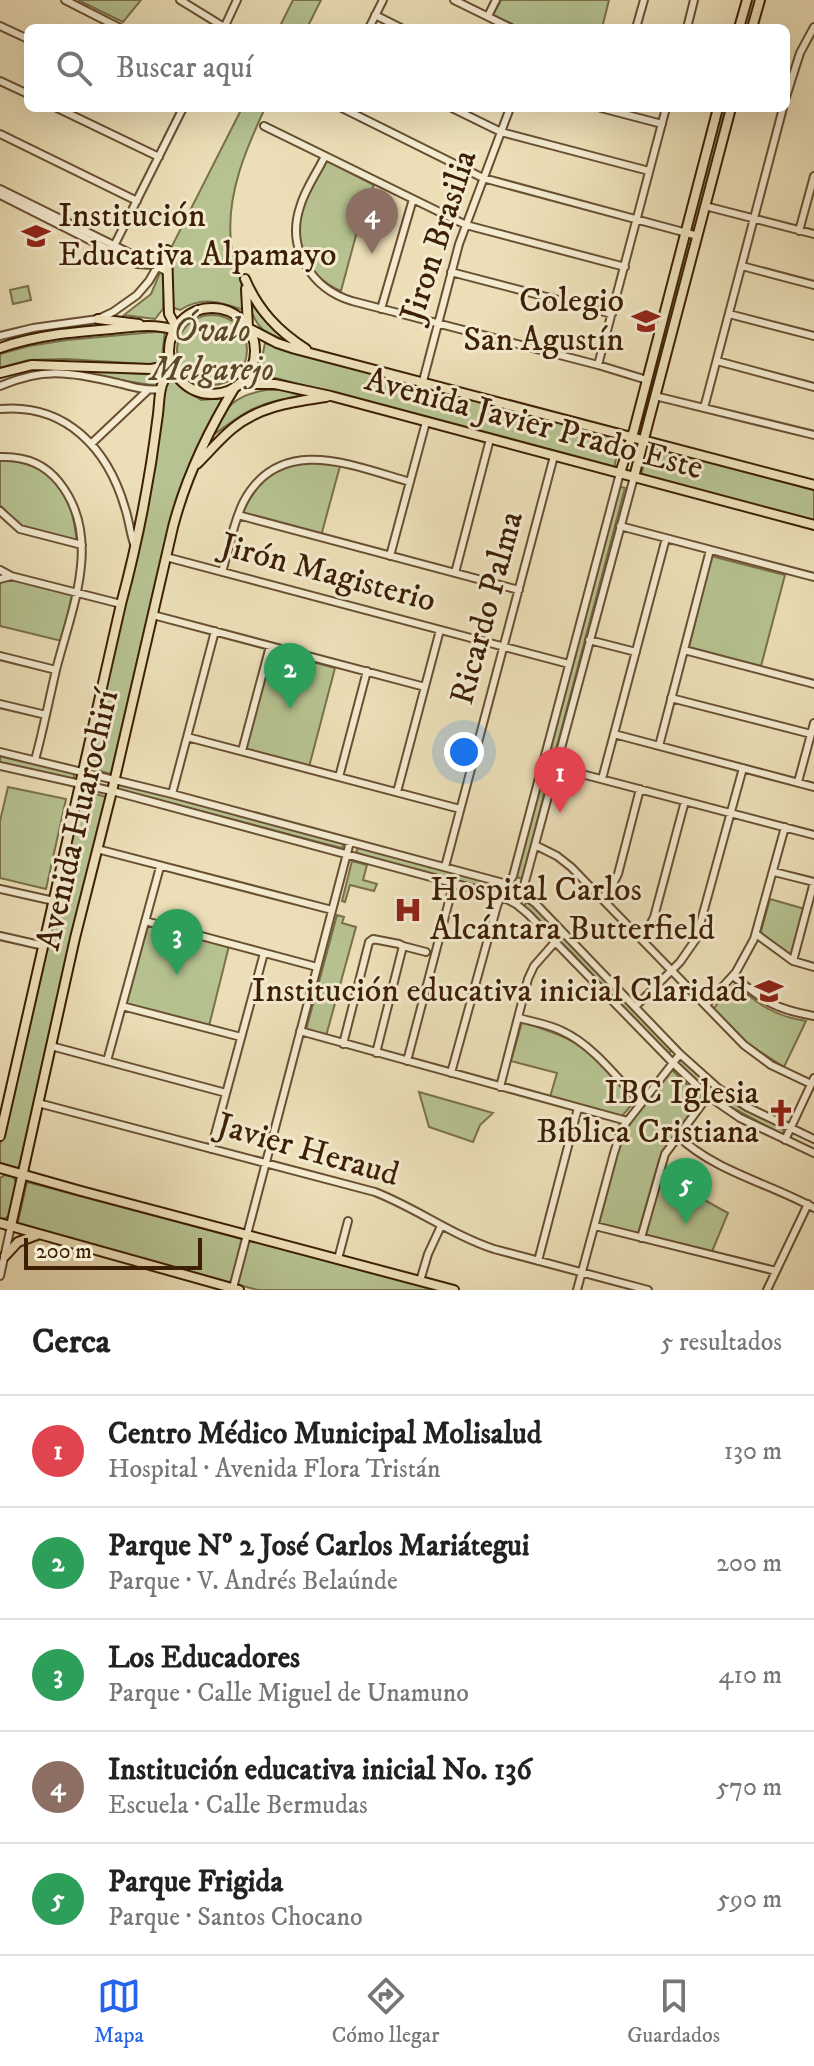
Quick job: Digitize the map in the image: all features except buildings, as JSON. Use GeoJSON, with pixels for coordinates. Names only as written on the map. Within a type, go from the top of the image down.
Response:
{"type":"FeatureCollection","features":[{"type":"Feature","properties":{"kind":"main road"},"geometry":{"type":"LineString","coordinates":[[740,24],[747,0]]}},
{"type":"Feature","properties":{"kind":"main road"},"geometry":{"type":"LineString","coordinates":[[753,24],[760,0]]}},
{"type":"Feature","properties":{"kind":"main road"},"geometry":{"type":"LineString","coordinates":[[620,473],[717,112]]}},
{"type":"Feature","properties":{"kind":"main road"},"geometry":{"type":"LineString","coordinates":[[634,477],[730,112]]}},
{"type":"Feature","properties":{"kind":"main road"},"geometry":{"type":"LineString","coordinates":[[167,250],[169,314],[175,328]]}},
{"type":"Feature","properties":{"kind":"main road"},"geometry":{"type":"LineString","coordinates":[[249,328],[233,313],[212,307],[191,313],[175,328],[169,348],[179,378],[196,390],[216,393],[237,385],[252,368],[254,343],[249,328],[245,279],[258,305],[272,323],[308,350],[326,356]]}},
{"type":"Feature","properties":{"kind":"main road"},"geometry":{"type":"LineString","coordinates":[[98,319],[148,326]]}},
{"type":"Feature","properties":{"kind":"main road"},"geometry":{"type":"LineString","coordinates":[[0,348],[44,337],[148,326],[175,328]]}},
{"type":"Feature","properties":{"kind":"main road","name":"Avenida Javier Prado Este"},"geometry":{"type":"LineString","coordinates":[[249,328],[286,346],[814,485]]}},
{"type":"Feature","properties":{"kind":"main road"},"geometry":{"type":"LineString","coordinates":[[0,373],[32,365],[173,367]]}},
{"type":"Feature","properties":{"kind":"main road"},"geometry":{"type":"LineString","coordinates":[[32,365],[58,372]]}},
{"type":"Feature","properties":{"kind":"main road"},"geometry":{"type":"LineString","coordinates":[[161,389],[164,378],[173,367]]}},
{"type":"Feature","properties":{"kind":"main road","name":"Avenida Javier Prado Este"},"geometry":{"type":"LineString","coordinates":[[237,385],[275,384],[331,396],[814,525]]}},
{"type":"Feature","properties":{"kind":"main road","name":"Avenida Huarochirí"},"geometry":{"type":"LineString","coordinates":[[11,1226],[178,506],[213,424],[237,385]]}},
{"type":"Feature","properties":{"kind":"main road","name":"Avenida Huarochirí"},"geometry":{"type":"LineString","coordinates":[[0,1136],[121,604],[136,550],[161,389]]}},
{"type":"Feature","properties":{"kind":"main road"},"geometry":{"type":"LineString","coordinates":[[192,470],[230,430],[248,418],[270,408],[331,396]]}},
{"type":"Feature","properties":{"kind":"main road"},"geometry":{"type":"LineString","coordinates":[[0,1168],[454,1290]]}},
{"type":"Feature","properties":{"kind":"main road"},"geometry":{"type":"LineString","coordinates":[[0,1223],[236,1289]]}},
{"type":"Feature","properties":{"kind":"main road"},"geometry":{"type":"LineString","coordinates":[[5,1256],[18,1242],[38,1234]]}},
{"type":"Feature","properties":{"kind":"street"},"geometry":{"type":"LineString","coordinates":[[65,0],[112,24]]}},
{"type":"Feature","properties":{"kind":"street"},"geometry":{"type":"LineString","coordinates":[[180,0],[218,24]]}},
{"type":"Feature","properties":{"kind":"street"},"geometry":{"type":"LineString","coordinates":[[226,24],[237,0]]}},
{"type":"Feature","properties":{"kind":"street"},"geometry":{"type":"LineString","coordinates":[[371,24],[383,0]]}},
{"type":"Feature","properties":{"kind":"street"},"geometry":{"type":"LineString","coordinates":[[454,0],[503,24]]}},
{"type":"Feature","properties":{"kind":"street"},"geometry":{"type":"LineString","coordinates":[[488,16],[496,0]]}},
{"type":"Feature","properties":{"kind":"street"},"geometry":{"type":"LineString","coordinates":[[637,24],[644,0]]}},
{"type":"Feature","properties":{"kind":"street"},"geometry":{"type":"LineString","coordinates":[[688,24],[694,0]]}},
{"type":"Feature","properties":{"kind":"street"},"geometry":{"type":"LineString","coordinates":[[375,15],[393,24]]}},
{"type":"Feature","properties":{"kind":"street"},"geometry":{"type":"LineString","coordinates":[[0,26],[24,37]]}},
{"type":"Feature","properties":{"kind":"street"},"geometry":{"type":"LineString","coordinates":[[790,84],[800,53],[814,27]]}},
{"type":"Feature","properties":{"kind":"street"},"geometry":{"type":"LineString","coordinates":[[0,81],[24,92]]}},
{"type":"Feature","properties":{"kind":"street"},"geometry":{"type":"LineString","coordinates":[[65,112],[159,157]]}},
{"type":"Feature","properties":{"kind":"street"},"geometry":{"type":"LineString","coordinates":[[114,246],[179,112]]}},
{"type":"Feature","properties":{"kind":"street"},"geometry":{"type":"LineString","coordinates":[[350,112],[483,178],[698,236]]}},
{"type":"Feature","properties":{"kind":"street"},"geometry":{"type":"LineString","coordinates":[[460,112],[501,132],[649,171]]}},
{"type":"Feature","properties":{"kind":"street","name":"Jiron Brasilia"},"geometry":{"type":"LineString","coordinates":[[423,381],[451,272],[508,112]]}},
{"type":"Feature","properties":{"kind":"street"},"geometry":{"type":"LineString","coordinates":[[616,112],[662,124]]}},
{"type":"Feature","properties":{"kind":"street"},"geometry":{"type":"LineString","coordinates":[[598,365],[665,112]]}},
{"type":"Feature","properties":{"kind":"street"},"geometry":{"type":"LineString","coordinates":[[704,408],[782,112]]}},
{"type":"Feature","properties":{"kind":"street"},"geometry":{"type":"LineString","coordinates":[[264,126],[466,225],[625,267]]}},
{"type":"Feature","properties":{"kind":"street"},"geometry":{"type":"LineString","coordinates":[[0,134],[137,201]]}},
{"type":"Feature","properties":{"kind":"street"},"geometry":{"type":"LineString","coordinates":[[325,156],[299,210],[296,235],[301,256],[313,277],[331,293],[339,298],[647,380]]}},
{"type":"Feature","properties":{"kind":"street"},"geometry":{"type":"LineString","coordinates":[[799,231],[814,176]]}},
{"type":"Feature","properties":{"kind":"street"},"geometry":{"type":"LineString","coordinates":[[0,192],[168,272]]}},
{"type":"Feature","properties":{"kind":"street"},"geometry":{"type":"LineString","coordinates":[[0,192],[137,264],[154,267]]}},
{"type":"Feature","properties":{"kind":"street"},"geometry":{"type":"LineString","coordinates":[[381,309],[413,199]]}},
{"type":"Feature","properties":{"kind":"street"},"geometry":{"type":"LineString","coordinates":[[705,206],[814,234]]}},
{"type":"Feature","properties":{"kind":"street"},"geometry":{"type":"LineString","coordinates":[[0,336],[98,319],[113,312],[137,295],[167,250]]}},
{"type":"Feature","properties":{"kind":"street"},"geometry":{"type":"LineString","coordinates":[[742,266],[814,285]]}},
{"type":"Feature","properties":{"kind":"street"},"geometry":{"type":"LineString","coordinates":[[451,272],[612,314]]}},
{"type":"Feature","properties":{"kind":"street"},"geometry":{"type":"LineString","coordinates":[[729,314],[814,336]]}},
{"type":"Feature","properties":{"kind":"street"},"geometry":{"type":"LineString","coordinates":[[717,361],[814,387]]}},
{"type":"Feature","properties":{"kind":"street"},"geometry":{"type":"LineString","coordinates":[[0,386],[31,374],[58,372],[147,391],[161,389]]}},
{"type":"Feature","properties":{"kind":"street"},"geometry":{"type":"LineString","coordinates":[[147,391],[160,403]]}},
{"type":"Feature","properties":{"kind":"street"},"geometry":{"type":"LineString","coordinates":[[92,443],[147,391]]}},
{"type":"Feature","properties":{"kind":"street"},"geometry":{"type":"LineString","coordinates":[[655,396],[814,435]]}},
{"type":"Feature","properties":{"kind":"street"},"geometry":{"type":"LineString","coordinates":[[0,409],[36,411],[56,418],[92,443],[114,477],[136,550]]}},
{"type":"Feature","properties":{"kind":"street"},"geometry":{"type":"LineString","coordinates":[[390,556],[426,422]]}},
{"type":"Feature","properties":{"kind":"street"},"geometry":{"type":"LineString","coordinates":[[455,573],[490,439]]}},
{"type":"Feature","properties":{"kind":"street","name":"Ricardo Palma"},"geometry":{"type":"LineString","coordinates":[[445,867],[554,456]]}},
{"type":"Feature","properties":{"kind":"street"},"geometry":{"type":"LineString","coordinates":[[0,457],[28,459],[43,466],[56,479],[70,496],[82,545],[78,592],[35,760]]}},
{"type":"Feature","properties":{"kind":"street"},"geometry":{"type":"LineString","coordinates":[[222,572],[238,515],[248,494],[267,474],[285,464],[302,459],[329,460],[410,482]]}},
{"type":"Feature","properties":{"kind":"street"},"geometry":{"type":"LineString","coordinates":[[451,1073],[501,896],[513,876],[620,473]]}},
{"type":"Feature","properties":{"kind":"street"},"geometry":{"type":"LineString","coordinates":[[516,904],[522,893],[634,477]]}},
{"type":"Feature","properties":{"kind":"street"},"geometry":{"type":"LineString","coordinates":[[0,511],[20,529],[82,545]]}},
{"type":"Feature","properties":{"kind":"street"},"geometry":{"type":"LineString","coordinates":[[238,515],[519,590]]}},
{"type":"Feature","properties":{"kind":"street"},"geometry":{"type":"LineString","coordinates":[[127,516],[143,516]]}},
{"type":"Feature","properties":{"kind":"street"},"geometry":{"type":"LineString","coordinates":[[620,526],[814,577]]}},
{"type":"Feature","properties":{"kind":"street"},"geometry":{"type":"LineString","coordinates":[[602,779],[666,538]]}},
{"type":"Feature","properties":{"kind":"street"},"geometry":{"type":"LineString","coordinates":[[659,746],[710,550]]}},
{"type":"Feature","properties":{"kind":"street","name":"Jirón Magisterio"},"geometry":{"type":"LineString","coordinates":[[166,557],[569,664]]}},
{"type":"Feature","properties":{"kind":"street"},"geometry":{"type":"LineString","coordinates":[[0,570],[11,576],[121,604]]}},
{"type":"Feature","properties":{"kind":"street"},"geometry":{"type":"LineString","coordinates":[[0,579],[11,576]]}},
{"type":"Feature","properties":{"kind":"street"},"geometry":{"type":"LineString","coordinates":[[153,615],[425,687]]}},
{"type":"Feature","properties":{"kind":"street"},"geometry":{"type":"LineString","coordinates":[[397,792],[440,630]]}},
{"type":"Feature","properties":{"kind":"street"},"geometry":{"type":"LineString","coordinates":[[172,794],[215,631]]}},
{"type":"Feature","properties":{"kind":"street"},"geometry":{"type":"LineString","coordinates":[[589,640],[636,652]]}},
{"type":"Feature","properties":{"kind":"street"},"geometry":{"type":"LineString","coordinates":[[242,751],[270,646]]}},
{"type":"Feature","properties":{"kind":"street"},"geometry":{"type":"LineString","coordinates":[[684,650],[814,684]]}},
{"type":"Feature","properties":{"kind":"street"},"geometry":{"type":"LineString","coordinates":[[0,656],[56,670]]}},
{"type":"Feature","properties":{"kind":"street"},"geometry":{"type":"LineString","coordinates":[[339,777],[367,671]]}},
{"type":"Feature","properties":{"kind":"street"},"geometry":{"type":"LineString","coordinates":[[671,698],[811,734]]}},
{"type":"Feature","properties":{"kind":"street"},"geometry":{"type":"LineString","coordinates":[[0,704],[46,715]]}},
{"type":"Feature","properties":{"kind":"street"},"geometry":{"type":"LineString","coordinates":[[798,782],[814,723]]}},
{"type":"Feature","properties":{"kind":"street"},"geometry":{"type":"LineString","coordinates":[[614,734],[814,787]]}},
{"type":"Feature","properties":{"kind":"street"},"geometry":{"type":"LineString","coordinates":[[187,737],[460,809]]}},
{"type":"Feature","properties":{"kind":"street"},"geometry":{"type":"LineString","coordinates":[[0,752],[172,794],[507,884],[535,903],[680,1054],[718,1088],[747,1107],[814,1139]]}},
{"type":"Feature","properties":{"kind":"street"},"geometry":{"type":"LineString","coordinates":[[0,766],[112,791],[501,896],[516,904],[556,941],[708,1096],[740,1118],[814,1153]]}},
{"type":"Feature","properties":{"kind":"street"},"geometry":{"type":"LineString","coordinates":[[555,767],[814,835]]}},
{"type":"Feature","properties":{"kind":"street"},"geometry":{"type":"LineString","coordinates":[[636,1006],[691,949],[699,931],[743,768]]}},
{"type":"Feature","properties":{"kind":"street"},"geometry":{"type":"LineString","coordinates":[[602,898],[617,878],[640,789]]}},
{"type":"Feature","properties":{"kind":"street"},"geometry":{"type":"LineString","coordinates":[[639,937],[654,917],[685,801]]}},
{"type":"Feature","properties":{"kind":"street"},"geometry":{"type":"LineString","coordinates":[[706,1005],[733,976],[756,934],[785,827]]}},
{"type":"Feature","properties":{"kind":"street"},"geometry":{"type":"LineString","coordinates":[[236,1289],[265,1163],[350,842]]}},
{"type":"Feature","properties":{"kind":"street"},"geometry":{"type":"LineString","coordinates":[[535,845],[571,867],[726,1028],[758,1056],[812,1081],[785,1140]]}},
{"type":"Feature","properties":{"kind":"street"},"geometry":{"type":"LineString","coordinates":[[97,849],[332,910]]}},
{"type":"Feature","properties":{"kind":"street"},"geometry":{"type":"LineString","coordinates":[[107,1061],[160,867]]}},
{"type":"Feature","properties":{"kind":"street"},"geometry":{"type":"LineString","coordinates":[[774,872],[814,882],[793,961]]}},
{"type":"Feature","properties":{"kind":"street"},"geometry":{"type":"LineString","coordinates":[[407,1061],[454,882]]}},
{"type":"Feature","properties":{"kind":"street"},"geometry":{"type":"LineString","coordinates":[[0,889],[54,901]]}},
{"type":"Feature","properties":{"kind":"street"},"geometry":{"type":"LineString","coordinates":[[145,921],[317,967]]}},
{"type":"Feature","properties":{"kind":"street"},"geometry":{"type":"LineString","coordinates":[[756,934],[793,961],[814,967]]}},
{"type":"Feature","properties":{"kind":"street"},"geometry":{"type":"LineString","coordinates":[[0,936],[44,946]]}},
{"type":"Feature","properties":{"kind":"street"},"geometry":{"type":"LineString","coordinates":[[343,1044],[369,942],[373,939],[426,952]]}},
{"type":"Feature","properties":{"kind":"street"},"geometry":{"type":"LineString","coordinates":[[500,1087],[528,979],[534,966],[556,941]]}},
{"type":"Feature","properties":{"kind":"street"},"geometry":{"type":"LineString","coordinates":[[376,1053],[403,946]]}},
{"type":"Feature","properties":{"kind":"street"},"geometry":{"type":"LineString","coordinates":[[211,1149],[264,953]]}},
{"type":"Feature","properties":{"kind":"street"},"geometry":{"type":"LineString","coordinates":[[733,976],[780,1009],[814,1016]]}},
{"type":"Feature","properties":{"kind":"street"},"geometry":{"type":"LineString","coordinates":[[122,1006],[241,1037]]}},
{"type":"Feature","properties":{"kind":"street"},"geometry":{"type":"LineString","coordinates":[[519,1018],[562,1031],[575,1039],[596,1056],[641,1103]]}},
{"type":"Feature","properties":{"kind":"street"},"geometry":{"type":"LineString","coordinates":[[300,1031],[627,1121]]}},
{"type":"Feature","properties":{"kind":"street"},"geometry":{"type":"LineString","coordinates":[[51,1046],[226,1093]]}},
{"type":"Feature","properties":{"kind":"street"},"geometry":{"type":"LineString","coordinates":[[577,1290],[622,1128],[680,1054]]}},
{"type":"Feature","properties":{"kind":"street"},"geometry":{"type":"LineString","coordinates":[[641,1238],[662,1162],[708,1096]]}},
{"type":"Feature","properties":{"kind":"street","name":"Javier Heraud"},"geometry":{"type":"LineString","coordinates":[[38,1103],[375,1192],[400,1202],[469,1241],[648,1290]]}},
{"type":"Feature","properties":{"kind":"street"},"geometry":{"type":"LineString","coordinates":[[538,1261],[578,1108]]}},
{"type":"Feature","properties":{"kind":"street"},"geometry":{"type":"LineString","coordinates":[[678,1136],[690,1148],[714,1163],[811,1206],[767,1290]]}},
{"type":"Feature","properties":{"kind":"street"},"geometry":{"type":"LineString","coordinates":[[338,1259],[348,1221]]}},
{"type":"Feature","properties":{"kind":"street","name":"Avenida Huarochirí"},"geometry":{"type":"LineString","coordinates":[[0,1276],[11,1226]]}},
{"type":"Feature","properties":{"kind":"street"},"geometry":{"type":"LineString","coordinates":[[420,1281],[441,1226]]}},
{"type":"Feature","properties":{"kind":"street"},"geometry":{"type":"LineString","coordinates":[[595,1226],[776,1271]]}},
{"type":"Feature","properties":{"kind":"green space"},"geometry":{"type":"Polygon","coordinates":[[[78,0],[141,0],[123,22],[78,0]]]}},
{"type":"Feature","properties":{"kind":"green space"},"geometry":{"type":"Polygon","coordinates":[[[293,0],[321,0],[309,24],[281,24],[293,0]]]}},
{"type":"Feature","properties":{"kind":"green space"},"geometry":{"type":"Polygon","coordinates":[[[501,0],[609,0],[603,24],[512,24],[493,15],[501,0]]]}},
{"type":"Feature","properties":{"kind":"green space"},"geometry":{"type":"Polygon","coordinates":[[[240,112],[263,112],[245,156],[235,190],[230,224],[231,242],[242,286],[243,310],[204,302],[180,310],[171,307],[172,246],[240,112]]]}},
{"type":"Feature","properties":{"kind":"green space"},"geometry":{"type":"Polygon","coordinates":[[[721,112],[727,112],[695,230],[690,228],[721,112]]]}},
{"type":"Feature","properties":{"kind":"green space"},"geometry":{"type":"Polygon","coordinates":[[[327,161],[374,185],[362,213],[341,291],[319,277],[311,267],[300,245],[298,233],[302,207],[327,161]]]}},
{"type":"Feature","properties":{"kind":"green space"},"geometry":{"type":"Polygon","coordinates":[[[686,244],[691,244],[643,430],[638,429],[686,244]]]}},
{"type":"Feature","properties":{"kind":"green space"},"geometry":{"type":"Polygon","coordinates":[[[162,268],[165,270],[163,309],[155,319],[124,315],[151,294],[162,268]]]}},
{"type":"Feature","properties":{"kind":"green space"},"geometry":{"type":"Polygon","coordinates":[[[28,286],[31,300],[13,304],[10,290],[28,286]]]}},
{"type":"Feature","properties":{"kind":"green space"},"geometry":{"type":"Polygon","coordinates":[[[252,305],[288,341],[263,330],[252,314],[252,305]]]}},
{"type":"Feature","properties":{"kind":"green space","name":"Óvalo Melgarejo"},"geometry":{"type":"Polygon","coordinates":[[[212,315],[237,325],[247,350],[237,375],[212,385],[187,375],[177,350],[187,325],[212,315]]]}},
{"type":"Feature","properties":{"kind":"green space"},"geometry":{"type":"Polygon","coordinates":[[[165,331],[161,365],[66,359],[28,360],[0,368],[0,354],[29,346],[165,331]]]}},
{"type":"Feature","properties":{"kind":"green space"},"geometry":{"type":"Polygon","coordinates":[[[265,343],[620,438],[614,469],[276,378],[252,379],[260,367],[265,343]]]}},
{"type":"Feature","properties":{"kind":"green space"},"geometry":{"type":"Polygon","coordinates":[[[74,369],[157,375],[157,386],[74,373],[74,369]]]}},
{"type":"Feature","properties":{"kind":"green space"},"geometry":{"type":"Polygon","coordinates":[[[169,378],[201,400],[225,398],[193,457],[171,516],[111,774],[89,768],[152,478],[165,386],[169,378]]]}},
{"type":"Feature","properties":{"kind":"green space"},"geometry":{"type":"Polygon","coordinates":[[[266,390],[284,390],[301,396],[253,409],[212,436],[232,404],[245,396],[266,390]]]}},
{"type":"Feature","properties":{"kind":"green space"},"geometry":{"type":"Polygon","coordinates":[[[648,447],[814,490],[814,520],[641,476],[648,447]]]}},
{"type":"Feature","properties":{"kind":"green space"},"geometry":{"type":"Polygon","coordinates":[[[0,461],[33,466],[50,477],[69,505],[77,542],[19,525],[0,505],[0,461]]]}},
{"type":"Feature","properties":{"kind":"green space"},"geometry":{"type":"Polygon","coordinates":[[[318,462],[340,466],[321,536],[242,515],[255,491],[271,475],[292,466],[318,462]]]}},
{"type":"Feature","properties":{"kind":"green space"},"geometry":{"type":"Polygon","coordinates":[[[618,486],[625,488],[522,879],[514,876],[618,486]]]}},
{"type":"Feature","properties":{"kind":"green space"},"geometry":{"type":"Polygon","coordinates":[[[711,556],[785,575],[761,666],[689,647],[711,556]]]}},
{"type":"Feature","properties":{"kind":"green space"},"geometry":{"type":"Polygon","coordinates":[[[21,581],[72,595],[62,641],[0,626],[0,582],[21,581]]]}},
{"type":"Feature","properties":{"kind":"green space"},"geometry":{"type":"Polygon","coordinates":[[[271,651],[335,668],[309,767],[245,750],[271,651]]]}},
{"type":"Feature","properties":{"kind":"green space"},"geometry":{"type":"Polygon","coordinates":[[[0,756],[74,773],[74,780],[0,763],[0,756]]]}},
{"type":"Feature","properties":{"kind":"green space"},"geometry":{"type":"Polygon","coordinates":[[[119,783],[344,846],[341,848],[117,789],[119,783]]]}},
{"type":"Feature","properties":{"kind":"green space"},"geometry":{"type":"Polygon","coordinates":[[[8,787],[66,799],[46,889],[0,878],[0,821],[8,787]]]}},
{"type":"Feature","properties":{"kind":"green space"},"geometry":{"type":"Polygon","coordinates":[[[82,790],[106,797],[19,1169],[0,1164],[0,1145],[82,790]]]}},
{"type":"Feature","properties":{"kind":"green space"},"geometry":{"type":"Polygon","coordinates":[[[358,847],[499,885],[497,891],[356,853],[358,847]]]}},
{"type":"Feature","properties":{"kind":"green space"},"geometry":{"type":"Polygon","coordinates":[[[352,861],[367,865],[363,880],[377,884],[374,891],[350,885],[345,902],[342,901],[352,861]]]}},
{"type":"Feature","properties":{"kind":"green space"},"geometry":{"type":"Polygon","coordinates":[[[770,899],[805,909],[791,954],[762,934],[770,899]]]}},
{"type":"Feature","properties":{"kind":"green space"},"geometry":{"type":"Polygon","coordinates":[[[528,901],[673,1049],[668,1054],[573,954],[523,907],[528,901]]]}},
{"type":"Feature","properties":{"kind":"green space"},"geometry":{"type":"Polygon","coordinates":[[[337,915],[344,917],[342,923],[356,927],[326,1036],[306,1030],[337,915]]]}},
{"type":"Feature","properties":{"kind":"green space"},"geometry":{"type":"Polygon","coordinates":[[[145,925],[229,946],[209,1026],[125,1004],[145,925]]]}},
{"type":"Feature","properties":{"kind":"green space"},"geometry":{"type":"Polygon","coordinates":[[[735,984],[768,1008],[806,1021],[784,1067],[745,1042],[713,1009],[735,984]]]}},
{"type":"Feature","properties":{"kind":"green space"},"geometry":{"type":"Polygon","coordinates":[[[522,1022],[575,1043],[635,1101],[622,1116],[550,1097],[557,1073],[511,1061],[522,1022]]]}},
{"type":"Feature","properties":{"kind":"green space"},"geometry":{"type":"Polygon","coordinates":[[[680,1058],[726,1096],[783,1128],[784,1133],[729,1106],[710,1093],[677,1062],[680,1058]]]}},
{"type":"Feature","properties":{"kind":"green space"},"geometry":{"type":"Polygon","coordinates":[[[671,1069],[702,1099],[659,1160],[638,1234],[598,1224],[626,1128],[671,1069]]]}},
{"type":"Feature","properties":{"kind":"green space"},"geometry":{"type":"Polygon","coordinates":[[[419,1092],[493,1113],[480,1125],[473,1142],[429,1127],[419,1092]]]}},
{"type":"Feature","properties":{"kind":"green space"},"geometry":{"type":"Polygon","coordinates":[[[5,1175],[13,1177],[17,1183],[10,1215],[4,1219],[0,1218],[0,1178],[5,1175]]]}},
{"type":"Feature","properties":{"kind":"green space"},"geometry":{"type":"Polygon","coordinates":[[[661,1176],[728,1213],[711,1254],[646,1235],[661,1176]]]}},
{"type":"Feature","properties":{"kind":"green space"},"geometry":{"type":"Polygon","coordinates":[[[27,1182],[438,1290],[258,1290],[17,1226],[27,1182]]]}},
{"type":"Feature","properties":{"kind":"place","name":"Institución Educativa Alpamayo"},"geometry":{"type":"Point","coordinates":[36,236]}},
{"type":"Feature","properties":{"kind":"place","name":"Institución educativa inicial No. 136"},"geometry":{"type":"Point","coordinates":[372,254]}},
{"type":"Feature","properties":{"kind":"place","name":"Colegio San Agustín"},"geometry":{"type":"Point","coordinates":[646,321]}},
{"type":"Feature","properties":{"kind":"place","name":"Parque Nº 2 José Carlos Mariátegui"},"geometry":{"type":"Point","coordinates":[290,709]}},
{"type":"Feature","properties":{"kind":"place","name":"Centro Médico Municipal Molisalud"},"geometry":{"type":"Point","coordinates":[560,813]}},
{"type":"Feature","properties":{"kind":"place","name":"Hospital Carlos Alcántara Butterfield"},"geometry":{"type":"Point","coordinates":[408,910]}},
{"type":"Feature","properties":{"kind":"place","name":"Los Educadores"},"geometry":{"type":"Point","coordinates":[177,975]}},
{"type":"Feature","properties":{"kind":"place","name":"Institución educativa inicial Claridad"},"geometry":{"type":"Point","coordinates":[769,991]}},
{"type":"Feature","properties":{"kind":"place","name":"IBC Iglesia Bíblica Cristiana"},"geometry":{"type":"Point","coordinates":[781,1113]}},
{"type":"Feature","properties":{"kind":"place","name":"Parque Frigida"},"geometry":{"type":"Point","coordinates":[686,1224]}}]}
